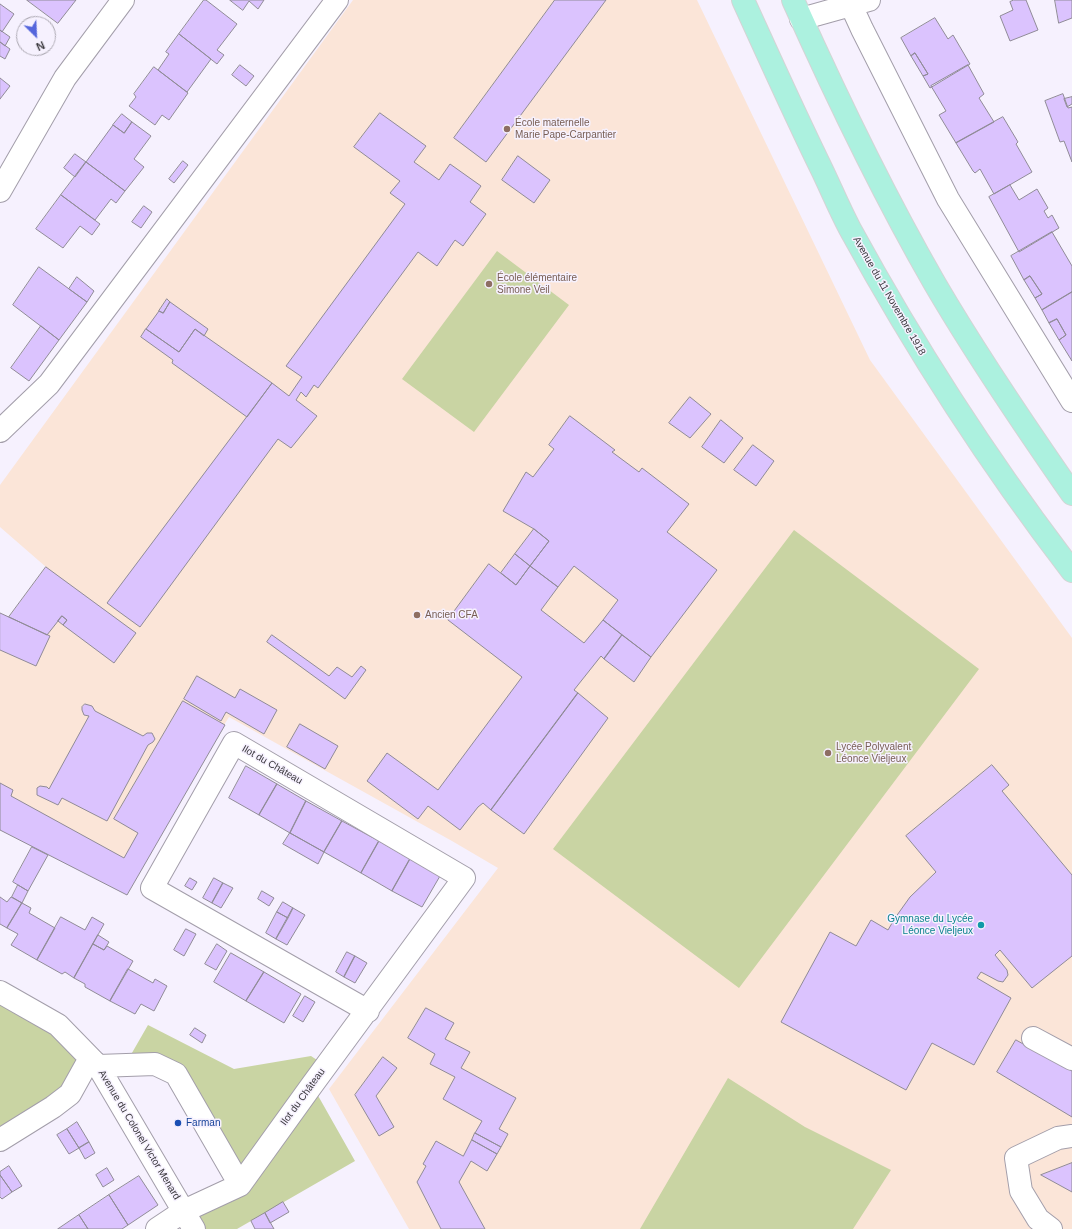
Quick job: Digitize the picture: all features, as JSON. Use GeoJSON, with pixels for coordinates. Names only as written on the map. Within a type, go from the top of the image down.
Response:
{"type":"FeatureCollection","features":[{"type":"Feature","properties":{"kind":"main road","name":"Avenue du 11 Novembre 1918"},"geometry":{"type":"LineString","coordinates":[[743,0],[804,133],[850,227],[892,302],[943,388],[991,460],[1040,530],[1072,571]]}},
{"type":"Feature","properties":{"kind":"main road"},"geometry":{"type":"LineString","coordinates":[[797,9],[887,197],[935,284],[983,362],[1072,494]]}},
{"type":"Feature","properties":{"kind":"street"},"geometry":{"type":"LineString","coordinates":[[0,191],[65,78],[123,0]]}},
{"type":"Feature","properties":{"kind":"street"},"geometry":{"type":"LineString","coordinates":[[0,431],[49,384],[337,0]]}},
{"type":"Feature","properties":{"kind":"street"},"geometry":{"type":"LineString","coordinates":[[797,9],[860,2],[862,29],[948,199],[1072,401]]}},
{"type":"Feature","properties":{"kind":"street","name":"Ilot du Château"},"geometry":{"type":"LineString","coordinates":[[240,1185],[317,1078],[368,1010],[464,878],[234,743],[152,888],[368,1010]]}},
{"type":"Feature","properties":{"kind":"street","name":"Avenue du Colonel Victor Menard"},"geometry":{"type":"LineString","coordinates":[[0,992],[58,1025],[94,1062],[189,1220]]}},
{"type":"Feature","properties":{"kind":"street"},"geometry":{"type":"LineString","coordinates":[[1033,1038],[1072,1059]]}},
{"type":"Feature","properties":{"kind":"street"},"geometry":{"type":"LineString","coordinates":[[0,1140],[53,1107],[70,1094],[94,1062],[155,1064],[176,1074],[240,1185],[189,1220],[157,1229]]}},
{"type":"Feature","properties":{"kind":"street"},"geometry":{"type":"LineString","coordinates":[[1051,1229],[1038,1219],[1021,1191],[1016,1158],[1058,1138],[1072,1136]]}},
{"type":"Feature","properties":{"kind":"shaded area"},"geometry":{"type":"Polygon","coordinates":[[[353,0],[697,0],[870,360],[1072,638],[1072,1229],[409,1229],[329,1089],[498,868],[229,717],[122,892],[0,830],[0,613],[9,617],[46,567],[0,527],[0,485],[353,0]]]}},
{"type":"Feature","properties":{"kind":"green space"},"geometry":{"type":"Polygon","coordinates":[[[497,251],[569,305],[474,432],[402,379],[497,251]]]}},
{"type":"Feature","properties":{"kind":"green space"},"geometry":{"type":"Polygon","coordinates":[[[794,530],[979,669],[739,988],[553,849],[794,530]]]}},
{"type":"Feature","properties":{"kind":"green space"},"geometry":{"type":"Polygon","coordinates":[[[0,992],[90,1058],[70,1094],[0,1140],[0,992]]]}},
{"type":"Feature","properties":{"kind":"green space"},"geometry":{"type":"Polygon","coordinates":[[[148,1025],[234,1069],[311,1056],[326,1066],[312,1085],[355,1161],[237,1229],[194,1229],[184,1211],[240,1185],[176,1074],[125,1065],[148,1025]]]}},
{"type":"Feature","properties":{"kind":"green space"},"geometry":{"type":"Polygon","coordinates":[[[728,1078],[805,1127],[891,1170],[853,1229],[640,1229],[728,1078]]]}},
{"type":"Feature","properties":{"kind":"building"},"geometry":{"type":"Polygon","coordinates":[[[27,0],[76,0],[58,23],[56,22],[56,16],[49,16],[27,0]]]}},
{"type":"Feature","properties":{"kind":"building"},"geometry":{"type":"Polygon","coordinates":[[[204,0],[237,24],[217,50],[224,55],[217,64],[179,34],[204,0]]]}},
{"type":"Feature","properties":{"kind":"building"},"geometry":{"type":"Polygon","coordinates":[[[230,0],[264,0],[258,9],[249,1],[243,10],[230,0]]]}},
{"type":"Feature","properties":{"kind":"building"},"geometry":{"type":"Polygon","coordinates":[[[555,0],[606,0],[486,162],[454,138],[555,0]]]}},
{"type":"Feature","properties":{"kind":"building"},"geometry":{"type":"Polygon","coordinates":[[[1014,0],[1026,0],[1038,30],[1010,41],[1000,16],[1013,10],[1010,2],[1014,0]]]}},
{"type":"Feature","properties":{"kind":"building"},"geometry":{"type":"Polygon","coordinates":[[[1055,0],[1072,0],[1072,18],[1059,23],[1055,0]]]}},
{"type":"Feature","properties":{"kind":"building"},"geometry":{"type":"Polygon","coordinates":[[[0,4],[14,14],[2,32],[0,30],[0,4]]]}},
{"type":"Feature","properties":{"kind":"building"},"geometry":{"type":"Polygon","coordinates":[[[935,18],[948,39],[953,35],[970,64],[930,88],[923,76],[928,74],[915,53],[911,56],[901,38],[935,18]]]}},
{"type":"Feature","properties":{"kind":"building"},"geometry":{"type":"Polygon","coordinates":[[[0,30],[10,37],[5,46],[0,42],[0,30]]]}},
{"type":"Feature","properties":{"kind":"building"},"geometry":{"type":"Polygon","coordinates":[[[179,34],[211,59],[187,92],[158,70],[169,54],[166,52],[179,34]]]}},
{"type":"Feature","properties":{"kind":"building"},"geometry":{"type":"Polygon","coordinates":[[[0,42],[10,49],[5,59],[0,56],[0,42]]]}},
{"type":"Feature","properties":{"kind":"building"},"geometry":{"type":"Polygon","coordinates":[[[915,53],[928,74],[923,76],[911,56],[915,53]]]}},
{"type":"Feature","properties":{"kind":"building"},"geometry":{"type":"Polygon","coordinates":[[[240,65],[254,76],[246,86],[232,75],[240,65]]]}},
{"type":"Feature","properties":{"kind":"building"},"geometry":{"type":"Polygon","coordinates":[[[968,65],[984,94],[979,98],[994,122],[956,143],[939,115],[946,111],[931,86],[968,65]]]}},
{"type":"Feature","properties":{"kind":"building"},"geometry":{"type":"Polygon","coordinates":[[[154,67],[188,93],[169,120],[162,115],[155,125],[129,106],[136,97],[134,94],[154,67]]]}},
{"type":"Feature","properties":{"kind":"building"},"geometry":{"type":"Polygon","coordinates":[[[0,78],[10,86],[0,99],[0,78]]]}},
{"type":"Feature","properties":{"kind":"building"},"geometry":{"type":"Polygon","coordinates":[[[1063,94],[1068,108],[1072,107],[1072,162],[1064,141],[1060,142],[1045,101],[1063,94]]]}},
{"type":"Feature","properties":{"kind":"building"},"geometry":{"type":"Polygon","coordinates":[[[1072,97],[1072,104],[1067,107],[1064,99],[1072,97]]]}},
{"type":"Feature","properties":{"kind":"building"},"geometry":{"type":"Polygon","coordinates":[[[380,113],[426,146],[414,162],[439,180],[450,164],[481,186],[470,202],[486,214],[463,246],[455,240],[437,266],[418,252],[318,388],[314,385],[306,397],[301,392],[296,400],[317,416],[291,448],[278,439],[140,627],[107,603],[272,383],[289,396],[302,377],[286,366],[405,204],[390,193],[400,181],[354,147],[380,113]]]}},
{"type":"Feature","properties":{"kind":"building"},"geometry":{"type":"Polygon","coordinates":[[[122,114],[132,122],[124,133],[113,125],[122,114]]]}},
{"type":"Feature","properties":{"kind":"building"},"geometry":{"type":"Polygon","coordinates":[[[1003,117],[1018,142],[1016,144],[1032,172],[994,194],[980,169],[975,173],[973,171],[956,143],[1003,117]]]}},
{"type":"Feature","properties":{"kind":"building"},"geometry":{"type":"Polygon","coordinates":[[[132,122],[151,136],[134,159],[144,167],[125,191],[86,162],[113,125],[124,133],[132,122]]]}},
{"type":"Feature","properties":{"kind":"building"},"geometry":{"type":"Polygon","coordinates":[[[75,154],[86,162],[75,177],[64,168],[75,154]]]}},
{"type":"Feature","properties":{"kind":"building"},"geometry":{"type":"Polygon","coordinates":[[[518,156],[550,180],[534,203],[502,180],[518,156]]]}},
{"type":"Feature","properties":{"kind":"building"},"geometry":{"type":"Polygon","coordinates":[[[183,161],[188,165],[174,183],[169,179],[183,161]]]}},
{"type":"Feature","properties":{"kind":"building"},"geometry":{"type":"Polygon","coordinates":[[[86,162],[125,191],[116,203],[111,199],[95,220],[61,195],[86,162]]]}},
{"type":"Feature","properties":{"kind":"building"},"geometry":{"type":"Polygon","coordinates":[[[1010,185],[1019,200],[1037,189],[1048,208],[1044,211],[1048,218],[1052,215],[1059,228],[1019,252],[989,197],[1010,185]]]}},
{"type":"Feature","properties":{"kind":"building"},"geometry":{"type":"Polygon","coordinates":[[[61,195],[100,224],[92,235],[80,226],[63,248],[36,229],[61,195]]]}},
{"type":"Feature","properties":{"kind":"building"},"geometry":{"type":"Polygon","coordinates":[[[144,206],[152,212],[141,228],[132,222],[144,206]]]}},
{"type":"Feature","properties":{"kind":"building"},"geometry":{"type":"Polygon","coordinates":[[[1052,232],[1072,266],[1072,292],[1042,310],[1035,298],[1042,294],[1030,276],[1024,280],[1011,256],[1052,232]]]}},
{"type":"Feature","properties":{"kind":"building"},"geometry":{"type":"Polygon","coordinates":[[[39,267],[87,302],[59,340],[13,305],[39,267]]]}},
{"type":"Feature","properties":{"kind":"building"},"geometry":{"type":"Polygon","coordinates":[[[1030,276],[1042,294],[1035,298],[1024,280],[1030,276]]]}},
{"type":"Feature","properties":{"kind":"building"},"geometry":{"type":"Polygon","coordinates":[[[77,277],[94,291],[87,302],[69,289],[77,277]]]}},
{"type":"Feature","properties":{"kind":"building"},"geometry":{"type":"Polygon","coordinates":[[[1072,292],[1072,361],[1059,340],[1066,335],[1057,319],[1049,323],[1042,310],[1072,292]]]}},
{"type":"Feature","properties":{"kind":"building"},"geometry":{"type":"Polygon","coordinates":[[[167,299],[170,302],[163,313],[159,311],[167,299]]]}},
{"type":"Feature","properties":{"kind":"building"},"geometry":{"type":"Polygon","coordinates":[[[170,302],[208,329],[204,336],[195,329],[179,352],[146,329],[159,311],[163,313],[170,302]]]}},
{"type":"Feature","properties":{"kind":"building"},"geometry":{"type":"Polygon","coordinates":[[[1057,319],[1066,335],[1059,340],[1049,323],[1057,319]]]}},
{"type":"Feature","properties":{"kind":"building"},"geometry":{"type":"Polygon","coordinates":[[[41,326],[59,340],[29,381],[11,368],[41,326]]]}},
{"type":"Feature","properties":{"kind":"building"},"geometry":{"type":"Polygon","coordinates":[[[146,329],[179,352],[195,329],[272,383],[247,417],[172,363],[173,360],[141,337],[146,329]]]}},
{"type":"Feature","properties":{"kind":"building"},"geometry":{"type":"Polygon","coordinates":[[[690,397],[711,414],[690,438],[669,423],[690,397]]]}},
{"type":"Feature","properties":{"kind":"building"},"geometry":{"type":"Polygon","coordinates":[[[570,416],[615,450],[612,452],[639,472],[642,468],[689,504],[667,532],[717,570],[651,657],[603,620],[618,600],[574,566],[558,587],[530,566],[549,541],[534,529],[503,511],[526,472],[533,477],[554,449],[549,445],[570,416]]]}},
{"type":"Feature","properties":{"kind":"building"},"geometry":{"type":"Polygon","coordinates":[[[721,420],[743,438],[724,463],[702,447],[721,420]]]}},
{"type":"Feature","properties":{"kind":"building"},"geometry":{"type":"Polygon","coordinates":[[[753,445],[774,461],[756,486],[734,470],[753,445]]]}},
{"type":"Feature","properties":{"kind":"building"},"geometry":{"type":"Polygon","coordinates":[[[534,529],[549,541],[530,566],[515,554],[534,529]]]}},
{"type":"Feature","properties":{"kind":"building"},"geometry":{"type":"Polygon","coordinates":[[[515,554],[530,566],[516,585],[501,573],[515,554]]]}},
{"type":"Feature","properties":{"kind":"building"},"geometry":{"type":"Polygon","coordinates":[[[489,564],[516,585],[530,566],[558,587],[541,610],[584,643],[603,620],[622,635],[604,659],[601,656],[574,690],[578,693],[491,810],[483,803],[478,807],[460,830],[428,806],[418,819],[367,781],[387,753],[438,790],[522,677],[448,620],[489,564]]]}},
{"type":"Feature","properties":{"kind":"building"},"geometry":{"type":"Polygon","coordinates":[[[46,567],[136,633],[114,663],[63,625],[67,620],[62,616],[47,635],[9,617],[46,567]]]}},
{"type":"Feature","properties":{"kind":"building"},"geometry":{"type":"Polygon","coordinates":[[[0,613],[50,636],[36,666],[0,650],[0,613]]]}},
{"type":"Feature","properties":{"kind":"building"},"geometry":{"type":"Polygon","coordinates":[[[62,616],[67,620],[63,625],[58,621],[62,616]]]}},
{"type":"Feature","properties":{"kind":"building"},"geometry":{"type":"Polygon","coordinates":[[[272,635],[329,676],[337,667],[352,677],[361,666],[366,670],[345,699],[267,642],[272,635]]]}},
{"type":"Feature","properties":{"kind":"building"},"geometry":{"type":"Polygon","coordinates":[[[622,635],[651,657],[634,682],[604,659],[622,635]]]}},
{"type":"Feature","properties":{"kind":"building"},"geometry":{"type":"Polygon","coordinates":[[[197,676],[235,698],[240,689],[277,710],[264,734],[226,712],[221,721],[184,699],[197,676]]]}},
{"type":"Feature","properties":{"kind":"building"},"geometry":{"type":"Polygon","coordinates":[[[578,693],[608,718],[524,834],[491,810],[578,693]]]}},
{"type":"Feature","properties":{"kind":"building"},"geometry":{"type":"Polygon","coordinates":[[[183,701],[225,725],[127,895],[0,830],[0,783],[13,790],[11,796],[124,858],[138,833],[114,819],[183,701]]]}},
{"type":"Feature","properties":{"kind":"building"},"geometry":{"type":"Polygon","coordinates":[[[85,704],[92,706],[95,711],[143,736],[147,733],[152,733],[155,739],[148,745],[107,821],[62,798],[58,805],[37,795],[37,788],[40,786],[47,787],[49,789],[89,716],[84,715],[82,710],[82,707],[85,704]]]}},
{"type":"Feature","properties":{"kind":"building"},"geometry":{"type":"Polygon","coordinates":[[[300,724],[338,746],[325,769],[287,747],[300,724]]]}},
{"type":"Feature","properties":{"kind":"building","name":"Gymnase du Lycée Léonce Vieljeux"},"geometry":{"type":"Polygon","coordinates":[[[992,765],[1009,785],[1002,791],[1072,875],[1072,956],[1032,988],[1000,950],[995,955],[1007,970],[1008,975],[1003,982],[981,972],[977,978],[1011,998],[974,1065],[932,1043],[906,1090],[781,1022],[830,932],[856,946],[871,920],[888,930],[910,897],[936,872],[906,836],[992,765]]]}},
{"type":"Feature","properties":{"kind":"building"},"geometry":{"type":"Polygon","coordinates":[[[246,766],[277,784],[259,815],[229,798],[246,766]]]}},
{"type":"Feature","properties":{"kind":"building"},"geometry":{"type":"Polygon","coordinates":[[[277,784],[306,801],[290,833],[259,815],[277,784]]]}},
{"type":"Feature","properties":{"kind":"building"},"geometry":{"type":"Polygon","coordinates":[[[306,801],[342,821],[324,852],[290,833],[306,801]]]}},
{"type":"Feature","properties":{"kind":"building"},"geometry":{"type":"Polygon","coordinates":[[[342,821],[379,841],[361,873],[324,852],[342,821]]]}},
{"type":"Feature","properties":{"kind":"building"},"geometry":{"type":"Polygon","coordinates":[[[290,833],[324,852],[318,864],[283,844],[290,833]]]}},
{"type":"Feature","properties":{"kind":"building"},"geometry":{"type":"Polygon","coordinates":[[[379,841],[410,859],[392,891],[361,873],[379,841]]]}},
{"type":"Feature","properties":{"kind":"building"},"geometry":{"type":"Polygon","coordinates":[[[32,847],[48,855],[28,891],[13,882],[32,847]]]}},
{"type":"Feature","properties":{"kind":"building"},"geometry":{"type":"Polygon","coordinates":[[[410,859],[440,876],[422,907],[392,891],[410,859]]]}},
{"type":"Feature","properties":{"kind":"building"},"geometry":{"type":"Polygon","coordinates":[[[190,878],[197,882],[192,890],[185,886],[190,878]]]}},
{"type":"Feature","properties":{"kind":"building"},"geometry":{"type":"Polygon","coordinates":[[[214,878],[223,883],[212,903],[203,898],[214,878]]]}},
{"type":"Feature","properties":{"kind":"building"},"geometry":{"type":"Polygon","coordinates":[[[223,883],[233,888],[221,908],[212,903],[223,883]]]}},
{"type":"Feature","properties":{"kind":"building"},"geometry":{"type":"Polygon","coordinates":[[[18,885],[28,891],[22,903],[12,897],[18,885]]]}},
{"type":"Feature","properties":{"kind":"building"},"geometry":{"type":"Polygon","coordinates":[[[262,891],[274,898],[269,906],[258,899],[262,891]]]}},
{"type":"Feature","properties":{"kind":"building"},"geometry":{"type":"Polygon","coordinates":[[[0,897],[7,902],[11,897],[22,903],[7,928],[0,924],[0,897]]]}},
{"type":"Feature","properties":{"kind":"building"},"geometry":{"type":"Polygon","coordinates":[[[283,902],[293,908],[288,918],[277,912],[283,902]]]}},
{"type":"Feature","properties":{"kind":"building"},"geometry":{"type":"Polygon","coordinates":[[[22,903],[31,908],[29,913],[55,928],[37,960],[11,945],[18,934],[7,928],[22,903]]]}},
{"type":"Feature","properties":{"kind":"building"},"geometry":{"type":"Polygon","coordinates":[[[293,908],[305,915],[287,945],[276,939],[293,908]]]}},
{"type":"Feature","properties":{"kind":"building"},"geometry":{"type":"Polygon","coordinates":[[[277,912],[288,918],[276,939],[266,933],[277,912]]]}},
{"type":"Feature","properties":{"kind":"building"},"geometry":{"type":"Polygon","coordinates":[[[61,917],[85,930],[92,917],[104,924],[74,978],[65,972],[62,974],[37,960],[61,917]]]}},
{"type":"Feature","properties":{"kind":"building"},"geometry":{"type":"Polygon","coordinates":[[[186,929],[196,934],[184,956],[174,950],[186,929]]]}},
{"type":"Feature","properties":{"kind":"building"},"geometry":{"type":"Polygon","coordinates":[[[98,935],[109,942],[104,950],[93,944],[98,935]]]}},
{"type":"Feature","properties":{"kind":"building"},"geometry":{"type":"Polygon","coordinates":[[[93,944],[104,950],[107,946],[133,961],[110,1001],[85,987],[85,984],[74,978],[93,944]]]}},
{"type":"Feature","properties":{"kind":"building"},"geometry":{"type":"Polygon","coordinates":[[[217,944],[227,951],[216,970],[205,964],[217,944]]]}},
{"type":"Feature","properties":{"kind":"building"},"geometry":{"type":"Polygon","coordinates":[[[347,952],[355,956],[344,977],[336,972],[347,952]]]}},
{"type":"Feature","properties":{"kind":"building"},"geometry":{"type":"Polygon","coordinates":[[[231,953],[264,972],[246,1001],[214,982],[231,953]]]}},
{"type":"Feature","properties":{"kind":"building"},"geometry":{"type":"Polygon","coordinates":[[[355,956],[367,963],[355,983],[344,977],[355,956]]]}},
{"type":"Feature","properties":{"kind":"building"},"geometry":{"type":"Polygon","coordinates":[[[128,969],[153,983],[155,979],[167,986],[154,1011],[141,1004],[135,1014],[110,1001],[128,969]]]}},
{"type":"Feature","properties":{"kind":"building"},"geometry":{"type":"Polygon","coordinates":[[[264,972],[301,994],[284,1023],[246,1001],[264,972]]]}},
{"type":"Feature","properties":{"kind":"building"},"geometry":{"type":"Polygon","coordinates":[[[305,996],[315,1002],[303,1022],[293,1016],[305,996]]]}},
{"type":"Feature","properties":{"kind":"building"},"geometry":{"type":"Polygon","coordinates":[[[426,1008],[454,1023],[445,1039],[470,1052],[461,1068],[516,1098],[499,1129],[508,1134],[501,1147],[475,1133],[482,1121],[443,1099],[455,1077],[430,1064],[435,1054],[408,1038],[426,1008]]]}},
{"type":"Feature","properties":{"kind":"building"},"geometry":{"type":"Polygon","coordinates":[[[195,1028],[206,1035],[202,1043],[190,1035],[195,1028]]]}},
{"type":"Feature","properties":{"kind":"building"},"geometry":{"type":"Polygon","coordinates":[[[1016,1040],[1072,1071],[1072,1117],[997,1072],[1016,1040]]]}},
{"type":"Feature","properties":{"kind":"building"},"geometry":{"type":"Polygon","coordinates":[[[383,1057],[397,1068],[376,1096],[394,1127],[379,1136],[355,1095],[383,1057]]]}},
{"type":"Feature","properties":{"kind":"building"},"geometry":{"type":"Polygon","coordinates":[[[77,1122],[89,1142],[79,1148],[67,1129],[77,1122]]]}},
{"type":"Feature","properties":{"kind":"building"},"geometry":{"type":"Polygon","coordinates":[[[67,1129],[79,1148],[69,1154],[57,1135],[67,1129]]]}},
{"type":"Feature","properties":{"kind":"building"},"geometry":{"type":"Polygon","coordinates":[[[475,1133],[501,1147],[497,1154],[472,1140],[475,1133]]]}},
{"type":"Feature","properties":{"kind":"building"},"geometry":{"type":"Polygon","coordinates":[[[472,1140],[497,1154],[487,1171],[471,1161],[459,1182],[485,1229],[441,1229],[417,1182],[426,1166],[423,1164],[436,1141],[463,1156],[472,1140]]]}},
{"type":"Feature","properties":{"kind":"building"},"geometry":{"type":"Polygon","coordinates":[[[89,1142],[95,1153],[85,1159],[79,1148],[89,1142]]]}},
{"type":"Feature","properties":{"kind":"building"},"geometry":{"type":"Polygon","coordinates":[[[1072,1163],[1072,1192],[1041,1175],[1072,1163]]]}},
{"type":"Feature","properties":{"kind":"building"},"geometry":{"type":"Polygon","coordinates":[[[9,1166],[22,1186],[12,1192],[0,1175],[0,1172],[9,1166]]]}},
{"type":"Feature","properties":{"kind":"building"},"geometry":{"type":"Polygon","coordinates":[[[107,1168],[114,1180],[103,1187],[96,1175],[107,1168]]]}},
{"type":"Feature","properties":{"kind":"building"},"geometry":{"type":"Polygon","coordinates":[[[0,1175],[12,1192],[2,1199],[0,1197],[0,1175]]]}},
{"type":"Feature","properties":{"kind":"building"},"geometry":{"type":"Polygon","coordinates":[[[139,1176],[158,1205],[128,1225],[109,1195],[139,1176]]]}},
{"type":"Feature","properties":{"kind":"building"},"geometry":{"type":"Polygon","coordinates":[[[109,1195],[128,1225],[122,1229],[88,1229],[79,1215],[109,1195]]]}},
{"type":"Feature","properties":{"kind":"building"},"geometry":{"type":"Polygon","coordinates":[[[283,1202],[289,1212],[270,1223],[265,1213],[283,1202]]]}},
{"type":"Feature","properties":{"kind":"building"},"geometry":{"type":"Polygon","coordinates":[[[265,1213],[274,1229],[255,1229],[251,1221],[265,1213]]]}},
{"type":"Feature","properties":{"kind":"building"},"geometry":{"type":"Polygon","coordinates":[[[79,1215],[88,1229],[58,1229],[79,1215]]]}},
{"type":"Feature","properties":{"kind":"place","name":"École maternelle Marie Pape-Carpantier"},"geometry":{"type":"Point","coordinates":[507,129]}},
{"type":"Feature","properties":{"kind":"place","name":"École élémentaire Simone Veil"},"geometry":{"type":"Point","coordinates":[489,284]}},
{"type":"Feature","properties":{"kind":"place","name":"Ancien CFA"},"geometry":{"type":"Point","coordinates":[417,615]}},
{"type":"Feature","properties":{"kind":"place","name":"Lycée Polyvalent Léonce Vieljeux"},"geometry":{"type":"Point","coordinates":[828,753]}},
{"type":"Feature","properties":{"kind":"place","name":"Gymnase du Lycée Léonce Vieljeux"},"geometry":{"type":"Point","coordinates":[981,925]}},
{"type":"Feature","properties":{"kind":"place","name":"Farman"},"geometry":{"type":"Point","coordinates":[178,1123]}}]}
